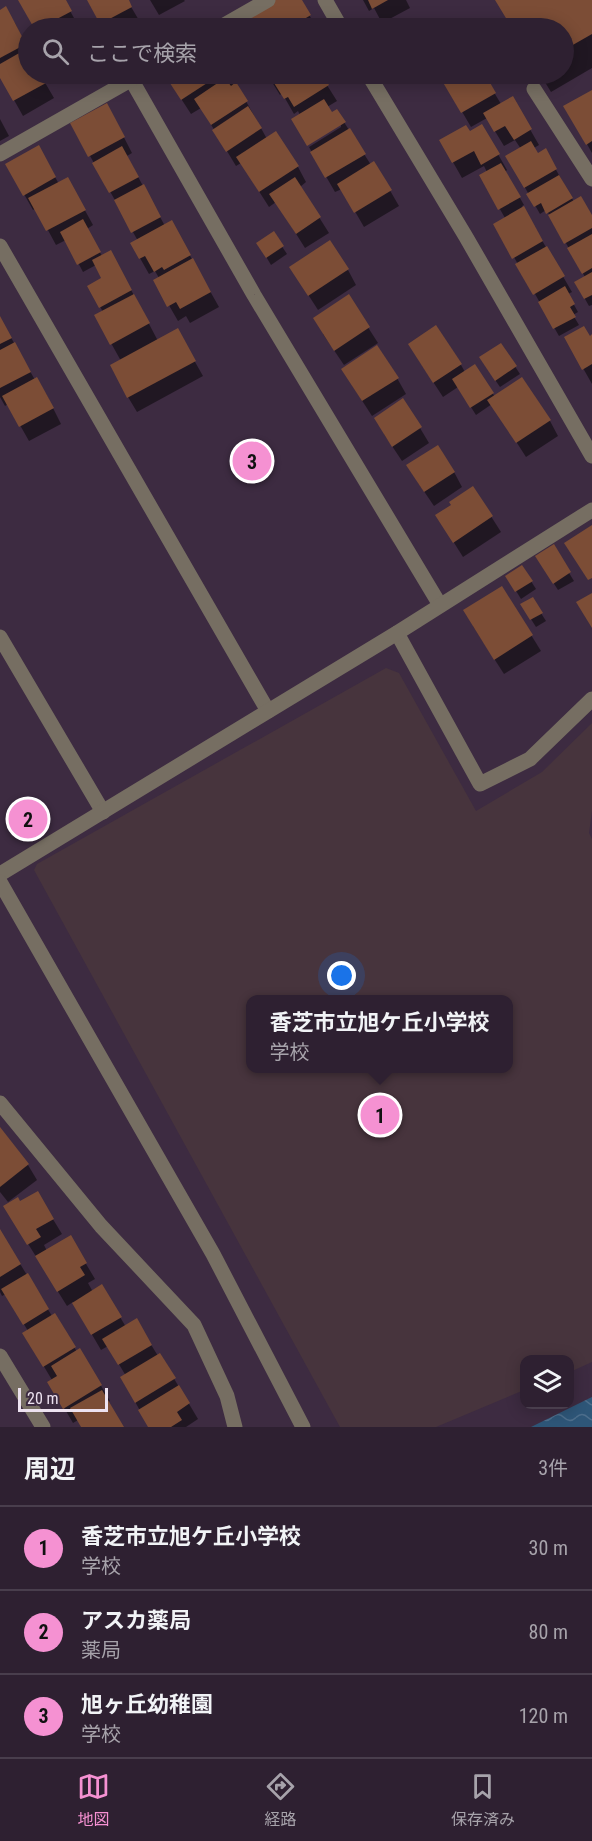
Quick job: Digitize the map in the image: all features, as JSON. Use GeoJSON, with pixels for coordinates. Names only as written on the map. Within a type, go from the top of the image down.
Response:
{"type":"FeatureCollection","features":[{"type":"Feature","properties":{"kind":"street"},"geometry":{"type":"LineString","coordinates":[[236,18],[268,0]]}},
{"type":"Feature","properties":{"kind":"street"},"geometry":{"type":"LineString","coordinates":[[324,0],[335,18]]}},
{"type":"Feature","properties":{"kind":"street"},"geometry":{"type":"LineString","coordinates":[[0,154],[122,84]]}},
{"type":"Feature","properties":{"kind":"street"},"geometry":{"type":"LineString","coordinates":[[140,84],[254,295],[440,605]]}},
{"type":"Feature","properties":{"kind":"street"},"geometry":{"type":"LineString","coordinates":[[374,84],[466,237],[592,456]]}},
{"type":"Feature","properties":{"kind":"street"},"geometry":{"type":"LineString","coordinates":[[534,89],[592,178]]}},
{"type":"Feature","properties":{"kind":"street"},"geometry":{"type":"LineString","coordinates":[[0,246],[268,711]]}},
{"type":"Feature","properties":{"kind":"street"},"geometry":{"type":"LineString","coordinates":[[0,874],[397,633],[592,510]]}},
{"type":"Feature","properties":{"kind":"street"},"geometry":{"type":"LineString","coordinates":[[397,633],[480,784],[530,759],[592,699]]}},
{"type":"Feature","properties":{"kind":"street"},"geometry":{"type":"LineString","coordinates":[[0,637],[103,812]]}},
{"type":"Feature","properties":{"kind":"street"},"geometry":{"type":"LineString","coordinates":[[0,882],[213,1254],[303,1427]]}},
{"type":"Feature","properties":{"kind":"street"},"geometry":{"type":"LineString","coordinates":[[0,1103],[101,1226],[194,1325],[226,1396],[235,1427]]}},
{"type":"Feature","properties":{"kind":"street"},"geometry":{"type":"LineString","coordinates":[[0,1356],[43,1427]]}},
{"type":"Feature","properties":{"kind":"shaded area"},"geometry":{"type":"Polygon","coordinates":[[[386,668],[399,673],[476,811],[542,772],[592,723],[592,811],[589,833],[592,839],[592,1362],[574,1370],[574,1355],[520,1355],[520,1392],[436,1427],[340,1427],[34,870],[37,864],[386,668]]]}},
{"type":"Feature","properties":{"kind":"water"},"geometry":{"type":"Polygon","coordinates":[[[592,1397],[592,1427],[531,1427],[568,1409],[574,1409],[574,1406],[592,1397]]]}},
{"type":"Feature","properties":{"kind":"building"},"geometry":{"type":"Polygon","coordinates":[[[18,0],[66,0],[72,11],[59,18],[28,18],[18,0]]]}},
{"type":"Feature","properties":{"kind":"building"},"geometry":{"type":"Polygon","coordinates":[[[87,0],[129,0],[132,7],[111,18],[97,18],[87,0]]]}},
{"type":"Feature","properties":{"kind":"building"},"geometry":{"type":"Polygon","coordinates":[[[275,0],[302,0],[311,15],[306,18],[252,18],[250,15],[275,0]]]}},
{"type":"Feature","properties":{"kind":"building"},"geometry":{"type":"Polygon","coordinates":[[[368,0],[388,0],[372,9],[368,0]]]}},
{"type":"Feature","properties":{"kind":"building"},"geometry":{"type":"Polygon","coordinates":[[[495,0],[592,0],[592,34],[574,44],[574,18],[506,18],[495,0]]]}},
{"type":"Feature","properties":{"kind":"building"},"geometry":{"type":"Polygon","coordinates":[[[6,6],[18,29],[18,48],[0,58],[0,10],[6,6]]]}},
{"type":"Feature","properties":{"kind":"building"},"geometry":{"type":"Polygon","coordinates":[[[18,54],[18,84],[44,84],[13,101],[0,78],[0,64],[18,54]]]}},
{"type":"Feature","properties":{"kind":"building"},"geometry":{"type":"Polygon","coordinates":[[[171,84],[206,84],[181,100],[171,84]]]}},
{"type":"Feature","properties":{"kind":"building"},"geometry":{"type":"Polygon","coordinates":[[[216,84],[231,86],[237,84],[248,101],[211,125],[194,99],[216,84]]]}},
{"type":"Feature","properties":{"kind":"building"},"geometry":{"type":"Polygon","coordinates":[[[275,84],[329,85],[294,107],[288,97],[284,99],[275,84]]]}},
{"type":"Feature","properties":{"kind":"building"},"geometry":{"type":"Polygon","coordinates":[[[444,84],[491,84],[496,93],[461,113],[444,84]]]}},
{"type":"Feature","properties":{"kind":"building"},"geometry":{"type":"Polygon","coordinates":[[[592,90],[592,141],[586,145],[563,106],[592,90]]]}},
{"type":"Feature","properties":{"kind":"building"},"geometry":{"type":"Polygon","coordinates":[[[513,96],[532,129],[514,140],[505,126],[494,132],[483,113],[513,96]]]}},
{"type":"Feature","properties":{"kind":"building"},"geometry":{"type":"Polygon","coordinates":[[[324,99],[332,112],[337,109],[346,122],[307,146],[291,119],[324,99]]]}},
{"type":"Feature","properties":{"kind":"building"},"geometry":{"type":"Polygon","coordinates":[[[107,103],[125,137],[88,157],[70,123],[107,103]]]}},
{"type":"Feature","properties":{"kind":"building"},"geometry":{"type":"Polygon","coordinates":[[[248,106],[262,128],[226,152],[212,130],[248,106]]]}},
{"type":"Feature","properties":{"kind":"building"},"geometry":{"type":"Polygon","coordinates":[[[482,124],[500,154],[481,165],[474,151],[452,163],[439,140],[466,125],[470,131],[482,124]]]}},
{"type":"Feature","properties":{"kind":"building"},"geometry":{"type":"Polygon","coordinates":[[[350,128],[366,154],[325,178],[310,152],[350,128]]]}},
{"type":"Feature","properties":{"kind":"building"},"geometry":{"type":"Polygon","coordinates":[[[276,131],[299,166],[259,192],[236,157],[276,131]]]}},
{"type":"Feature","properties":{"kind":"building"},"geometry":{"type":"Polygon","coordinates":[[[531,141],[538,153],[546,148],[557,169],[524,188],[505,156],[531,141]]]}},
{"type":"Feature","properties":{"kind":"building"},"geometry":{"type":"Polygon","coordinates":[[[39,145],[56,177],[23,196],[5,164],[39,145]]]}},
{"type":"Feature","properties":{"kind":"building"},"geometry":{"type":"Polygon","coordinates":[[[122,146],[139,177],[109,193],[92,163],[122,146]]]}},
{"type":"Feature","properties":{"kind":"building"},"geometry":{"type":"Polygon","coordinates":[[[374,161],[392,190],[354,213],[337,184],[374,161]]]}},
{"type":"Feature","properties":{"kind":"building"},"geometry":{"type":"Polygon","coordinates":[[[501,163],[521,197],[498,210],[479,175],[501,163]]]}},
{"type":"Feature","properties":{"kind":"building"},"geometry":{"type":"Polygon","coordinates":[[[559,175],[573,198],[546,214],[541,203],[534,207],[526,194],[559,175]]]}},
{"type":"Feature","properties":{"kind":"building"},"geometry":{"type":"Polygon","coordinates":[[[68,177],[86,210],[46,231],[28,198],[68,177]]]}},
{"type":"Feature","properties":{"kind":"building"},"geometry":{"type":"Polygon","coordinates":[[[295,177],[321,217],[296,234],[269,194],[295,177]]]}},
{"type":"Feature","properties":{"kind":"building"},"geometry":{"type":"Polygon","coordinates":[[[144,184],[161,217],[131,233],[114,200],[144,184]]]}},
{"type":"Feature","properties":{"kind":"building"},"geometry":{"type":"Polygon","coordinates":[[[581,196],[592,215],[592,228],[564,244],[548,215],[581,196]]]}},
{"type":"Feature","properties":{"kind":"building"},"geometry":{"type":"Polygon","coordinates":[[[524,206],[543,241],[512,259],[493,224],[524,206]]]}},
{"type":"Feature","properties":{"kind":"building"},"geometry":{"type":"Polygon","coordinates":[[[83,219],[101,252],[77,265],[60,232],[83,219]]]}},
{"type":"Feature","properties":{"kind":"building"},"geometry":{"type":"Polygon","coordinates":[[[172,220],[191,255],[164,270],[162,267],[154,272],[145,256],[139,259],[130,243],[172,220]]]}},
{"type":"Feature","properties":{"kind":"building"},"geometry":{"type":"Polygon","coordinates":[[[274,231],[284,246],[266,258],[256,243],[274,231]]]}},
{"type":"Feature","properties":{"kind":"building"},"geometry":{"type":"Polygon","coordinates":[[[592,234],[592,268],[582,274],[567,248],[592,234]]]}},
{"type":"Feature","properties":{"kind":"building"},"geometry":{"type":"Polygon","coordinates":[[[330,240],[349,269],[308,296],[289,267],[330,240]]]}},
{"type":"Feature","properties":{"kind":"building"},"geometry":{"type":"Polygon","coordinates":[[[547,246],[565,276],[533,295],[515,264],[547,246]]]}},
{"type":"Feature","properties":{"kind":"building"},"geometry":{"type":"Polygon","coordinates":[[[111,250],[132,290],[99,308],[87,286],[101,278],[92,260],[111,250]]]}},
{"type":"Feature","properties":{"kind":"building"},"geometry":{"type":"Polygon","coordinates":[[[193,258],[211,292],[180,309],[176,302],[167,307],[153,280],[193,258]]]}},
{"type":"Feature","properties":{"kind":"building"},"geometry":{"type":"Polygon","coordinates":[[[592,272],[592,295],[584,299],[574,282],[592,272]]]}},
{"type":"Feature","properties":{"kind":"building"},"geometry":{"type":"Polygon","coordinates":[[[565,286],[575,304],[570,307],[576,317],[553,329],[538,302],[565,286]]]}},
{"type":"Feature","properties":{"kind":"building"},"geometry":{"type":"Polygon","coordinates":[[[134,294],[150,323],[110,345],[94,315],[134,294]]]}},
{"type":"Feature","properties":{"kind":"building"},"geometry":{"type":"Polygon","coordinates":[[[349,294],[370,327],[334,351],[313,318],[349,294]]]}},
{"type":"Feature","properties":{"kind":"building"},"geometry":{"type":"Polygon","coordinates":[[[0,316],[12,338],[0,344],[0,316]]]}},
{"type":"Feature","properties":{"kind":"building"},"geometry":{"type":"Polygon","coordinates":[[[436,325],[462,364],[433,383],[408,344],[436,325]]]}},
{"type":"Feature","properties":{"kind":"building"},"geometry":{"type":"Polygon","coordinates":[[[584,326],[590,336],[592,334],[592,364],[582,370],[564,337],[584,326]]]}},
{"type":"Feature","properties":{"kind":"building"},"geometry":{"type":"Polygon","coordinates":[[[178,328],[196,361],[127,398],[110,365],[178,328]]]}},
{"type":"Feature","properties":{"kind":"building"},"geometry":{"type":"Polygon","coordinates":[[[15,342],[31,372],[0,388],[0,350],[15,342]]]}},
{"type":"Feature","properties":{"kind":"building"},"geometry":{"type":"Polygon","coordinates":[[[501,343],[517,366],[495,381],[479,357],[501,343]]]}},
{"type":"Feature","properties":{"kind":"building"},"geometry":{"type":"Polygon","coordinates":[[[377,345],[399,378],[362,401],[341,369],[377,345]]]}},
{"type":"Feature","properties":{"kind":"building"},"geometry":{"type":"Polygon","coordinates":[[[475,364],[494,393],[470,408],[452,379],[475,364]]]}},
{"type":"Feature","properties":{"kind":"building"},"geometry":{"type":"Polygon","coordinates":[[[37,377],[54,408],[19,427],[2,396],[37,377]]]}},
{"type":"Feature","properties":{"kind":"building"},"geometry":{"type":"Polygon","coordinates":[[[522,377],[551,420],[516,443],[487,400],[522,377]]]}},
{"type":"Feature","properties":{"kind":"building"},"geometry":{"type":"Polygon","coordinates":[[[403,398],[422,427],[392,447],[374,418],[403,398]]]}},
{"type":"Feature","properties":{"kind":"building"},"geometry":{"type":"Polygon","coordinates":[[[438,445],[455,472],[424,492],[406,465],[438,445]]]}},
{"type":"Feature","properties":{"kind":"building"},"geometry":{"type":"Polygon","coordinates":[[[473,486],[493,516],[453,543],[435,515],[451,505],[449,502],[473,486]]]}},
{"type":"Feature","properties":{"kind":"building"},"geometry":{"type":"Polygon","coordinates":[[[592,525],[592,578],[588,580],[564,543],[592,525]]]}},
{"type":"Feature","properties":{"kind":"building"},"geometry":{"type":"Polygon","coordinates":[[[554,544],[571,572],[553,584],[535,556],[554,544]]]}},
{"type":"Feature","properties":{"kind":"building"},"geometry":{"type":"Polygon","coordinates":[[[522,565],[533,581],[515,592],[505,576],[522,565]]]}},
{"type":"Feature","properties":{"kind":"building"},"geometry":{"type":"Polygon","coordinates":[[[502,586],[533,635],[494,660],[463,610],[502,586]]]}},
{"type":"Feature","properties":{"kind":"building"},"geometry":{"type":"Polygon","coordinates":[[[592,593],[592,628],[576,602],[592,593]]]}},
{"type":"Feature","properties":{"kind":"building"},"geometry":{"type":"Polygon","coordinates":[[[533,597],[543,613],[530,620],[520,604],[533,597]]]}},
{"type":"Feature","properties":{"kind":"building"},"geometry":{"type":"Polygon","coordinates":[[[0,1127],[29,1164],[0,1187],[0,1127]]]}},
{"type":"Feature","properties":{"kind":"building"},"geometry":{"type":"Polygon","coordinates":[[[38,1191],[54,1219],[36,1229],[41,1237],[27,1245],[3,1206],[18,1197],[20,1201],[38,1191]]]}},
{"type":"Feature","properties":{"kind":"building"},"geometry":{"type":"Polygon","coordinates":[[[0,1229],[21,1264],[0,1277],[0,1229]]]}},
{"type":"Feature","properties":{"kind":"building"},"geometry":{"type":"Polygon","coordinates":[[[71,1235],[87,1263],[80,1267],[85,1275],[57,1292],[35,1256],[71,1235]]]}},
{"type":"Feature","properties":{"kind":"building"},"geometry":{"type":"Polygon","coordinates":[[[28,1273],[49,1309],[23,1325],[1,1289],[28,1273]]]}},
{"type":"Feature","properties":{"kind":"building"},"geometry":{"type":"Polygon","coordinates":[[[102,1284],[122,1317],[91,1335],[72,1303],[102,1284]]]}},
{"type":"Feature","properties":{"kind":"building"},"geometry":{"type":"Polygon","coordinates":[[[55,1313],[76,1347],[43,1367],[22,1333],[55,1313]]]}},
{"type":"Feature","properties":{"kind":"building"},"geometry":{"type":"Polygon","coordinates":[[[137,1318],[152,1345],[118,1365],[102,1339],[137,1318]]]}},
{"type":"Feature","properties":{"kind":"building"},"geometry":{"type":"Polygon","coordinates":[[[80,1348],[102,1385],[63,1409],[47,1382],[57,1376],[51,1366],[80,1348]]]}},
{"type":"Feature","properties":{"kind":"building"},"geometry":{"type":"Polygon","coordinates":[[[160,1353],[176,1378],[135,1403],[120,1377],[160,1353]]]}},
{"type":"Feature","properties":{"kind":"building"},"geometry":{"type":"Polygon","coordinates":[[[179,1385],[190,1403],[177,1412],[182,1420],[171,1427],[148,1427],[138,1410],[179,1385]]]}},
{"type":"Feature","properties":{"kind":"building"},"geometry":{"type":"Polygon","coordinates":[[[102,1390],[124,1427],[81,1427],[70,1408],[102,1390]]]}},
{"type":"Feature","properties":{"kind":"place","name":"旭ヶ丘幼稚園"},"geometry":{"type":"Point","coordinates":[252,461]}},
{"type":"Feature","properties":{"kind":"place","name":"アスカ薬局"},"geometry":{"type":"Point","coordinates":[28,819]}},
{"type":"Feature","properties":{"kind":"place","name":"香芝市立旭ケ丘小学校"},"geometry":{"type":"Point","coordinates":[380,1115]}}]}
